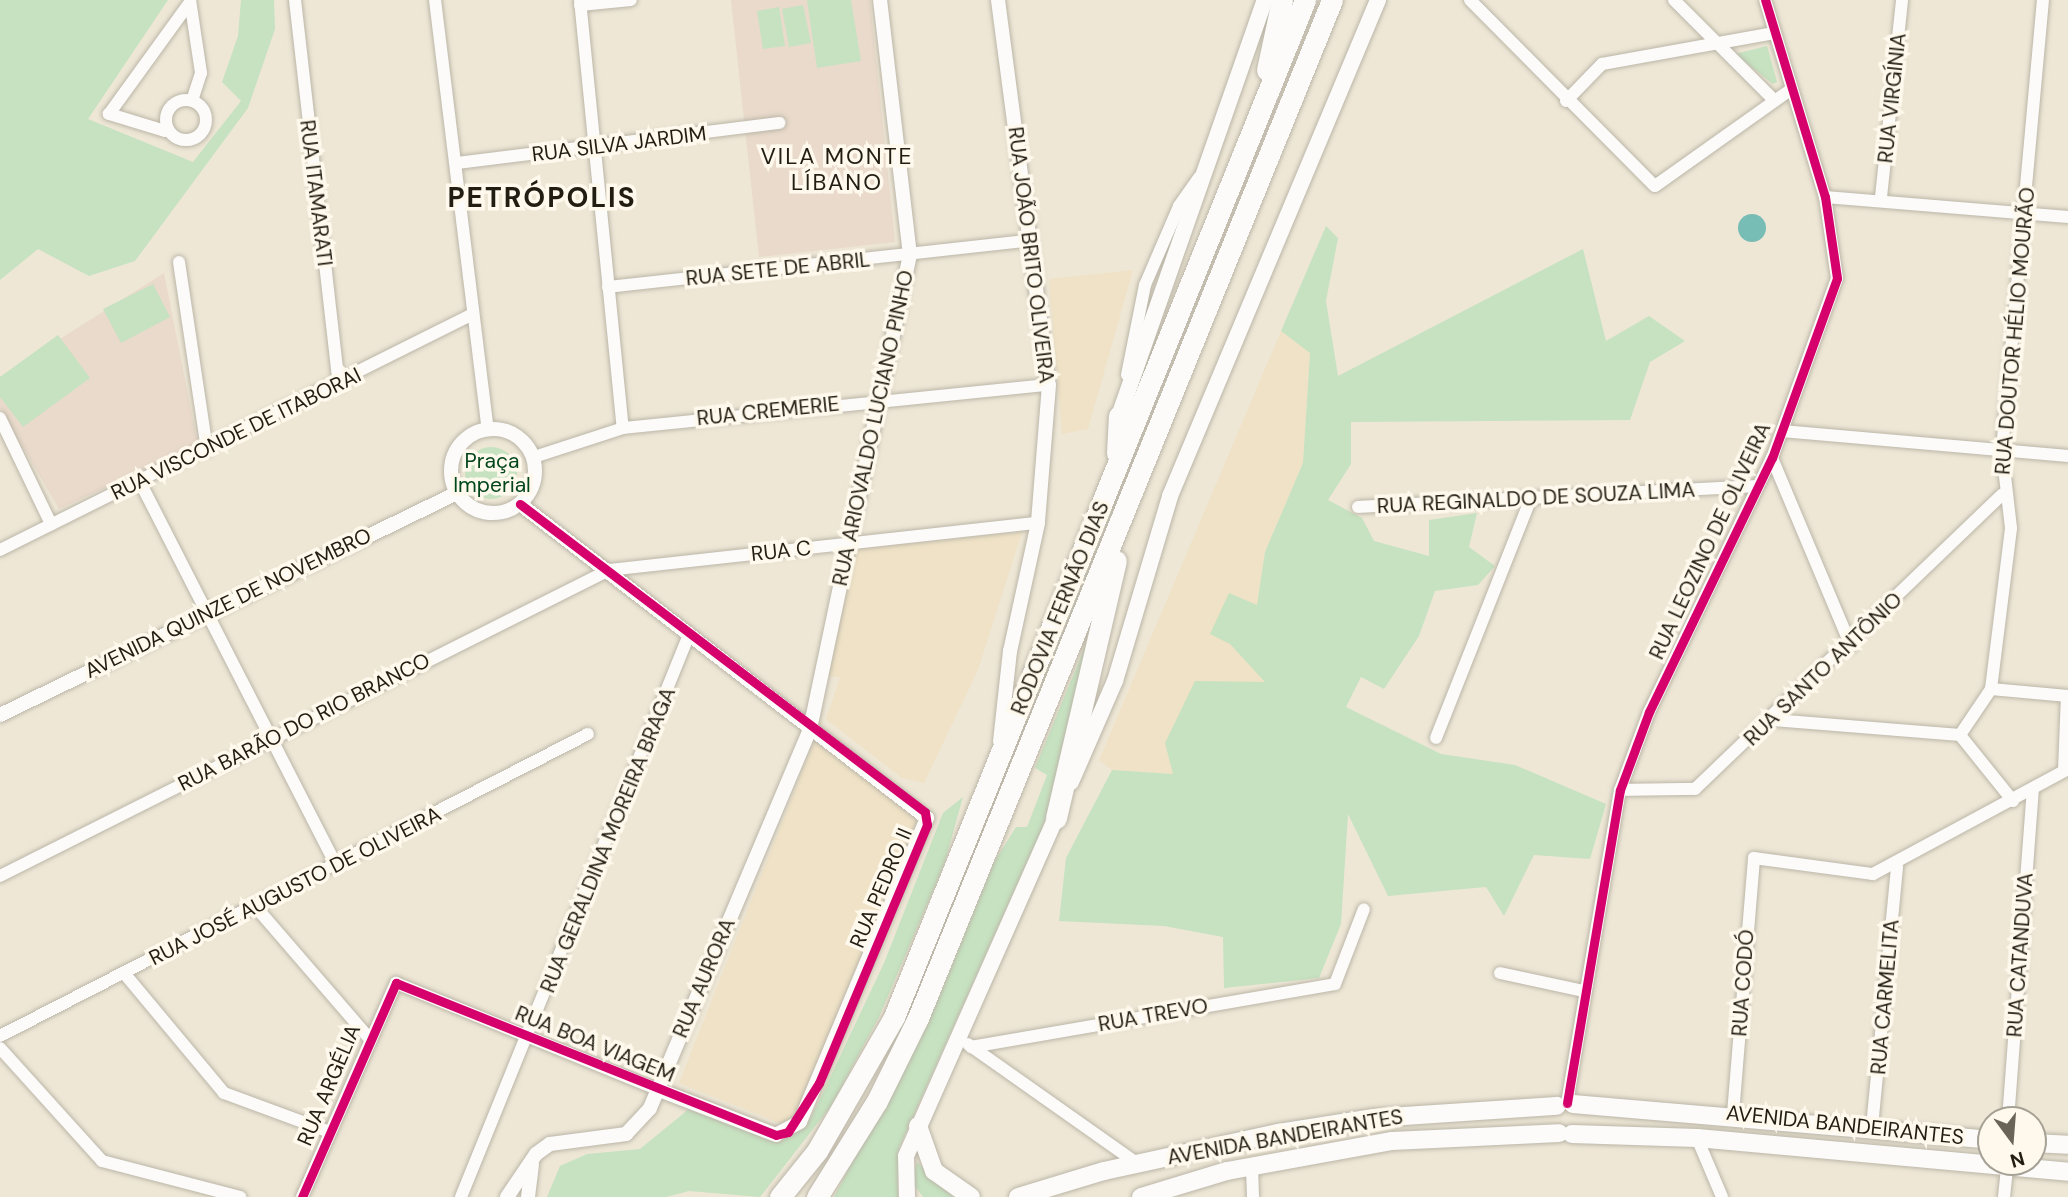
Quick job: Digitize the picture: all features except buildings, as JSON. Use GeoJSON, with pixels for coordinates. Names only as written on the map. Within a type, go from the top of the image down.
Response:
{"type":"FeatureCollection","features":[{"type":"Feature","properties":{"kind":"highway"},"geometry":{"type":"LineString","coordinates":[[1263,107],[1282,0]]}},
{"type":"Feature","properties":{"kind":"highway","name":"RODOVIA FERNÃO DIAS"},"geometry":{"type":"LineString","coordinates":[[780,1197],[817,1151],[894,1017],[1305,0]]}},
{"type":"Feature","properties":{"kind":"highway","name":"RODOVIA FERNÃO DIAS"},"geometry":{"type":"LineString","coordinates":[[817,1197],[877,1101],[918,1018],[1332,0]]}},
{"type":"Feature","properties":{"kind":"highway"},"geometry":{"type":"LineString","coordinates":[[1117,466],[1119,416]]}},
{"type":"Feature","properties":{"kind":"highway"},"geometry":{"type":"LineString","coordinates":[[1056,818],[1112,574],[1150,449]]}},
{"type":"Feature","properties":{"kind":"main road"},"geometry":{"type":"LineString","coordinates":[[1119,416],[1203,171],[1258,34],[1265,0]]}},
{"type":"Feature","properties":{"kind":"main road"},"geometry":{"type":"LineString","coordinates":[[906,1197],[903,1177],[918,1126],[967,1044],[1056,818],[1115,681],[1170,496],[1378,0]]}},
{"type":"Feature","properties":{"kind":"main road"},"geometry":{"type":"LineString","coordinates":[[1566,1104],[1583,1116],[1566,1134],[1550,1120],[1566,1104]]}},
{"type":"Feature","properties":{"kind":"main road","name":"AVENIDA BANDEIRANTES"},"geometry":{"type":"LineString","coordinates":[[1018,1197],[1063,1190],[1137,1163],[1374,1118],[1566,1104],[1733,1114],[1977,1138]]}},
{"type":"Feature","properties":{"kind":"main road"},"geometry":{"type":"LineString","coordinates":[[918,1126],[934,1171],[971,1197]]}},
{"type":"Feature","properties":{"kind":"main road","name":"AVENIDA BANDEIRANTES"},"geometry":{"type":"LineString","coordinates":[[1141,1197],[1252,1167],[1392,1142],[1566,1134],[1697,1138],[1977,1163]]}},
{"type":"Feature","properties":{"kind":"main road"},"geometry":{"type":"LineString","coordinates":[[2047,1144],[2068,1145]]}},
{"type":"Feature","properties":{"kind":"main road","name":"AVENIDA BANDEIRANTES"},"geometry":{"type":"LineString","coordinates":[[2047,1170],[2068,1172]]}},
{"type":"Feature","properties":{"kind":"street","name":"RUA ITAMARATI"},"geometry":{"type":"LineString","coordinates":[[295,0],[340,385]]}},
{"type":"Feature","properties":{"kind":"street"},"geometry":{"type":"LineString","coordinates":[[435,0],[457,163],[471,315],[488,429]]}},
{"type":"Feature","properties":{"kind":"street"},"geometry":{"type":"LineString","coordinates":[[623,428],[580,3],[631,0]]}},
{"type":"Feature","properties":{"kind":"street","name":"RUA ARIOVALDO LUCIANO PINHO"},"geometry":{"type":"LineString","coordinates":[[810,729],[846,544],[910,255],[880,0]]}},
{"type":"Feature","properties":{"kind":"street","name":"RUA JOÃO BRITO OLIVEIRA"},"geometry":{"type":"LineString","coordinates":[[998,0],[1049,385],[1038,523],[1010,651],[998,760]]}},
{"type":"Feature","properties":{"kind":"street"},"geometry":{"type":"LineString","coordinates":[[1470,0],[1566,101],[1654,186],[1790,90]]}},
{"type":"Feature","properties":{"kind":"street"},"geometry":{"type":"LineString","coordinates":[[1674,0],[1774,100]]}},
{"type":"Feature","properties":{"kind":"street","name":"RUA LEOZINO DE OLIVEIRA"},"geometry":{"type":"LineString","coordinates":[[1566,1104],[1620,790],[1756,486],[1772,458],[1837,278],[1825,197],[1790,90],[1765,0]]}},
{"type":"Feature","properties":{"kind":"street","name":"RUA VIRGÍNIA"},"geometry":{"type":"LineString","coordinates":[[1881,197],[1902,0]]}},
{"type":"Feature","properties":{"kind":"street","name":"RUA DOUTOR HÉLIO MOURÃO"},"geometry":{"type":"LineString","coordinates":[[1960,735],[1991,689],[2011,528],[2003,494],[2002,450],[2043,0]]}},
{"type":"Feature","properties":{"kind":"street"},"geometry":{"type":"LineString","coordinates":[[190,1],[201,73],[192,101]]}},
{"type":"Feature","properties":{"kind":"street"},"geometry":{"type":"LineString","coordinates":[[165,131],[169,108],[192,101],[206,110],[200,132],[185,141],[165,131],[109,114],[190,1]]}},
{"type":"Feature","properties":{"kind":"street"},"geometry":{"type":"LineString","coordinates":[[1566,101],[1602,64],[1774,33]]}},
{"type":"Feature","properties":{"kind":"street","name":"RUA SILVA JARDIM"},"geometry":{"type":"LineString","coordinates":[[457,163],[780,123]]}},
{"type":"Feature","properties":{"kind":"street"},"geometry":{"type":"LineString","coordinates":[[1825,197],[1881,197],[2068,217]]}},
{"type":"Feature","properties":{"kind":"street","name":"RUA SETE DE ABRIL"},"geometry":{"type":"LineString","coordinates":[[608,287],[1031,240]]}},
{"type":"Feature","properties":{"kind":"street"},"geometry":{"type":"LineString","coordinates":[[179,262],[207,450]]}},
{"type":"Feature","properties":{"kind":"street","name":"RUA VISCONDE DE ITABORAI"},"geometry":{"type":"LineString","coordinates":[[0,550],[139,480],[340,385],[471,315]]}},
{"type":"Feature","properties":{"kind":"street","name":"RUA CREMERIE"},"geometry":{"type":"LineString","coordinates":[[534,457],[623,428],[879,399],[1049,385]]}},
{"type":"Feature","properties":{"kind":"street"},"geometry":{"type":"LineString","coordinates":[[0,418],[51,524]]}},
{"type":"Feature","properties":{"kind":"street"},"geometry":{"type":"LineString","coordinates":[[488,429],[516,435],[534,457],[534,483],[520,504],[479,511],[457,493],[455,452],[488,429]]}},
{"type":"Feature","properties":{"kind":"street"},"geometry":{"type":"LineString","coordinates":[[1782,431],[2068,456]]}},
{"type":"Feature","properties":{"kind":"street"},"geometry":{"type":"LineString","coordinates":[[1772,458],[1851,646]]}},
{"type":"Feature","properties":{"kind":"street"},"geometry":{"type":"LineString","coordinates":[[139,480],[336,865]]}},
{"type":"Feature","properties":{"kind":"street","name":"RUA REGINALDO DE SOUZA LIMA"},"geometry":{"type":"LineString","coordinates":[[1358,507],[1756,486]]}},
{"type":"Feature","properties":{"kind":"street","name":"AVENIDA QUINZE DE NOVEMBRO"},"geometry":{"type":"LineString","coordinates":[[0,715],[207,612],[457,493]]}},
{"type":"Feature","properties":{"kind":"street","name":"RUA SANTO ANTÔNIO"},"geometry":{"type":"LineString","coordinates":[[1620,790],[1695,789],[1851,646],[2003,494]]}},
{"type":"Feature","properties":{"kind":"street"},"geometry":{"type":"LineString","coordinates":[[1436,737],[1531,498]]}},
{"type":"Feature","properties":{"kind":"street","name":"RUA PEDRO II"},"geometry":{"type":"LineString","coordinates":[[520,504],[609,570],[688,637],[925,812],[927,825],[819,1083],[788,1132]]}},
{"type":"Feature","properties":{"kind":"street","name":"RUA C"},"geometry":{"type":"LineString","coordinates":[[609,570],[1038,523]]}},
{"type":"Feature","properties":{"kind":"street","name":"RUA BARÃO DO RIO BRANCO"},"geometry":{"type":"LineString","coordinates":[[0,876],[609,570]]}},
{"type":"Feature","properties":{"kind":"street","name":"RUA GERALDINA MOREIRA BRAGA"},"geometry":{"type":"LineString","coordinates":[[461,1197],[530,1036],[688,637]]}},
{"type":"Feature","properties":{"kind":"street"},"geometry":{"type":"LineString","coordinates":[[1897,866],[2066,769],[2068,696],[1991,689]]}},
{"type":"Feature","properties":{"kind":"street"},"geometry":{"type":"LineString","coordinates":[[1773,720],[1960,735],[2013,801]]}},
{"type":"Feature","properties":{"kind":"street","name":"RUA AURORA"},"geometry":{"type":"LineString","coordinates":[[536,1154],[569,1138],[626,1134],[638,1125],[657,1089],[810,729]]}},
{"type":"Feature","properties":{"kind":"street","name":"RUA JOSÉ AUGUSTO DE OLIVEIRA"},"geometry":{"type":"LineString","coordinates":[[0,1036],[588,734]]}},
{"type":"Feature","properties":{"kind":"street","name":"RUA CATANDUVA"},"geometry":{"type":"LineString","coordinates":[[2009,1106],[2033,790]]}},
{"type":"Feature","properties":{"kind":"street","name":"RUA CODÓ"},"geometry":{"type":"LineString","coordinates":[[1733,1114],[1752,863],[1758,855],[1847,873],[1897,866]]}},
{"type":"Feature","properties":{"kind":"street","name":"RUA CARMELITA"},"geometry":{"type":"LineString","coordinates":[[1872,1127],[1897,866]]}},
{"type":"Feature","properties":{"kind":"street"},"geometry":{"type":"LineString","coordinates":[[255,906],[369,1038]]}},
{"type":"Feature","properties":{"kind":"street","name":"RUA TREVO"},"geometry":{"type":"LineString","coordinates":[[967,1044],[1335,984],[1364,909]]}},
{"type":"Feature","properties":{"kind":"street"},"geometry":{"type":"LineString","coordinates":[[124,973],[224,1093],[327,1132]]}},
{"type":"Feature","properties":{"kind":"street"},"geometry":{"type":"LineString","coordinates":[[1500,973],[1584,991]]}},
{"type":"Feature","properties":{"kind":"street","name":"RUA BOA VIAGEM"},"geometry":{"type":"LineString","coordinates":[[391,988],[405,984],[657,1089],[776,1135],[788,1132]]}},
{"type":"Feature","properties":{"kind":"street","name":"RUA ARGÉLIA"},"geometry":{"type":"LineString","coordinates":[[302,1197],[327,1132],[391,988]]}},
{"type":"Feature","properties":{"kind":"street"},"geometry":{"type":"LineString","coordinates":[[967,1044],[1137,1163]]}},
{"type":"Feature","properties":{"kind":"street"},"geometry":{"type":"LineString","coordinates":[[0,1048],[102,1161],[240,1197]]}},
{"type":"Feature","properties":{"kind":"street"},"geometry":{"type":"LineString","coordinates":[[1697,1138],[1722,1197]]}},
{"type":"Feature","properties":{"kind":"street"},"geometry":{"type":"LineString","coordinates":[[507,1197],[536,1154]]}},
{"type":"Feature","properties":{"kind":"street"},"geometry":{"type":"LineString","coordinates":[[528,1197],[536,1154]]}},
{"type":"Feature","properties":{"kind":"street"},"geometry":{"type":"LineString","coordinates":[[1252,1167],[1253,1197]]}},
{"type":"Feature","properties":{"kind":"street"},"geometry":{"type":"LineString","coordinates":[[2004,1197],[2006,1176]]}},
{"type":"Feature","properties":{"kind":"shaded area"},"geometry":{"type":"Polygon","coordinates":[[[731,0],[870,0],[895,242],[759,257],[731,0]]]}},
{"type":"Feature","properties":{"kind":"shaded area"},"geometry":{"type":"Polygon","coordinates":[[[1133,270],[1088,429],[1062,434],[1049,279],[1133,270]]]}},
{"type":"Feature","properties":{"kind":"shaded area"},"geometry":{"type":"Polygon","coordinates":[[[164,273],[198,445],[59,509],[0,408],[0,377],[164,273]]]}},
{"type":"Feature","properties":{"kind":"shaded area"},"geometry":{"type":"Polygon","coordinates":[[[1281,331],[1310,353],[1303,463],[1265,552],[1257,606],[1230,644],[1266,682],[1174,774],[1112,770],[1099,760],[1281,331]]]}},
{"type":"Feature","properties":{"kind":"shaded area"},"geometry":{"type":"Polygon","coordinates":[[[1022,532],[978,670],[924,783],[902,778],[826,719],[840,677],[828,676],[855,549],[1022,532]]]}},
{"type":"Feature","properties":{"kind":"shaded area"},"geometry":{"type":"Polygon","coordinates":[[[817,734],[919,815],[804,1113],[782,1124],[679,1083],[817,734]]]}},
{"type":"Feature","properties":{"kind":"green space"},"geometry":{"type":"Polygon","coordinates":[[[0,0],[168,0],[88,119],[193,162],[241,101],[222,82],[238,36],[241,0],[274,0],[275,29],[248,108],[135,261],[89,276],[38,249],[0,280],[0,0]]]}},
{"type":"Feature","properties":{"kind":"green space"},"geometry":{"type":"Polygon","coordinates":[[[807,0],[851,0],[861,61],[817,68],[807,0]]]}},
{"type":"Feature","properties":{"kind":"green space"},"geometry":{"type":"Polygon","coordinates":[[[803,5],[811,43],[789,47],[782,9],[803,5]]]}},
{"type":"Feature","properties":{"kind":"green space"},"geometry":{"type":"Polygon","coordinates":[[[779,7],[785,46],[763,49],[757,11],[779,7]]]}},
{"type":"Feature","properties":{"kind":"green space"},"geometry":{"type":"Polygon","coordinates":[[[1767,46],[1777,82],[1773,84],[1735,54],[1767,46]]]}},
{"type":"Feature","properties":{"kind":"green space"},"geometry":{"type":"Polygon","coordinates":[[[1326,226],[1338,238],[1326,301],[1338,376],[1583,249],[1606,341],[1649,316],[1685,341],[1650,362],[1630,420],[1351,422],[1351,464],[1328,500],[1362,518],[1374,541],[1429,556],[1429,520],[1477,513],[1469,547],[1495,566],[1478,585],[1435,591],[1419,636],[1384,689],[1361,677],[1346,707],[1441,754],[1515,765],[1606,804],[1590,859],[1534,855],[1504,916],[1486,887],[1388,896],[1348,814],[1341,924],[1319,978],[1224,988],[1223,937],[1164,926],[1059,921],[1066,858],[1112,770],[1173,774],[1165,743],[1195,681],[1265,682],[1230,644],[1210,634],[1229,593],[1257,605],[1265,552],[1303,463],[1310,353],[1281,331],[1326,226]]]}},
{"type":"Feature","properties":{"kind":"green space"},"geometry":{"type":"Polygon","coordinates":[[[153,284],[170,317],[121,343],[103,309],[153,284]]]}},
{"type":"Feature","properties":{"kind":"green space"},"geometry":{"type":"Polygon","coordinates":[[[58,335],[90,378],[23,427],[0,397],[0,377],[58,335]]]}},
{"type":"Feature","properties":{"kind":"green space","name":"Praça Imperial"},"geometry":{"type":"Polygon","coordinates":[[[491,447],[501,449],[509,455],[515,463],[515,483],[509,491],[501,497],[491,499],[481,497],[473,491],[467,483],[465,473],[467,463],[473,455],[481,449],[491,447]]]}},
{"type":"Feature","properties":{"kind":"green space"},"geometry":{"type":"Polygon","coordinates":[[[1091,632],[1045,822],[899,1148],[898,1197],[834,1197],[941,992],[993,864],[1016,827],[1027,827],[1047,775],[1035,768],[1091,632]]]}},
{"type":"Feature","properties":{"kind":"green space"},"geometry":{"type":"Polygon","coordinates":[[[963,797],[944,865],[879,1017],[831,1106],[760,1197],[689,1191],[666,1197],[547,1197],[560,1166],[587,1154],[640,1149],[689,1109],[780,1142],[810,1120],[884,963],[943,813],[963,797]]]}},
{"type":"Feature","properties":{"kind":"green space"},"geometry":{"type":"Polygon","coordinates":[[[917,1162],[953,1197],[923,1197],[912,1182],[917,1162]]]}},
{"type":"Feature","properties":{"kind":"water"},"geometry":{"type":"Polygon","coordinates":[[[1752,214],[1762,218],[1766,228],[1762,238],[1752,242],[1742,238],[1738,228],[1742,218],[1752,214]]]}},
{"type":"Feature","properties":{"kind":"cycle path"},"geometry":{"type":"LineString","coordinates":[[1567,1103],[1620,790],[1649,712],[1772,458],[1837,278],[1825,197],[1765,0]]}},
{"type":"Feature","properties":{"kind":"cycle path"},"geometry":{"type":"LineString","coordinates":[[302,1197],[396,983],[776,1135],[788,1132],[819,1083],[927,825],[925,812],[520,504]]}},
{"type":"Feature","properties":{"kind":"district","name":"VILA MONTE LÍBANO"},"geometry":{"type":"Point","coordinates":[837,169]}},
{"type":"Feature","properties":{"kind":"district","name":"PETRÓPOLIS"},"geometry":{"type":"Point","coordinates":[542,198]}}]}
